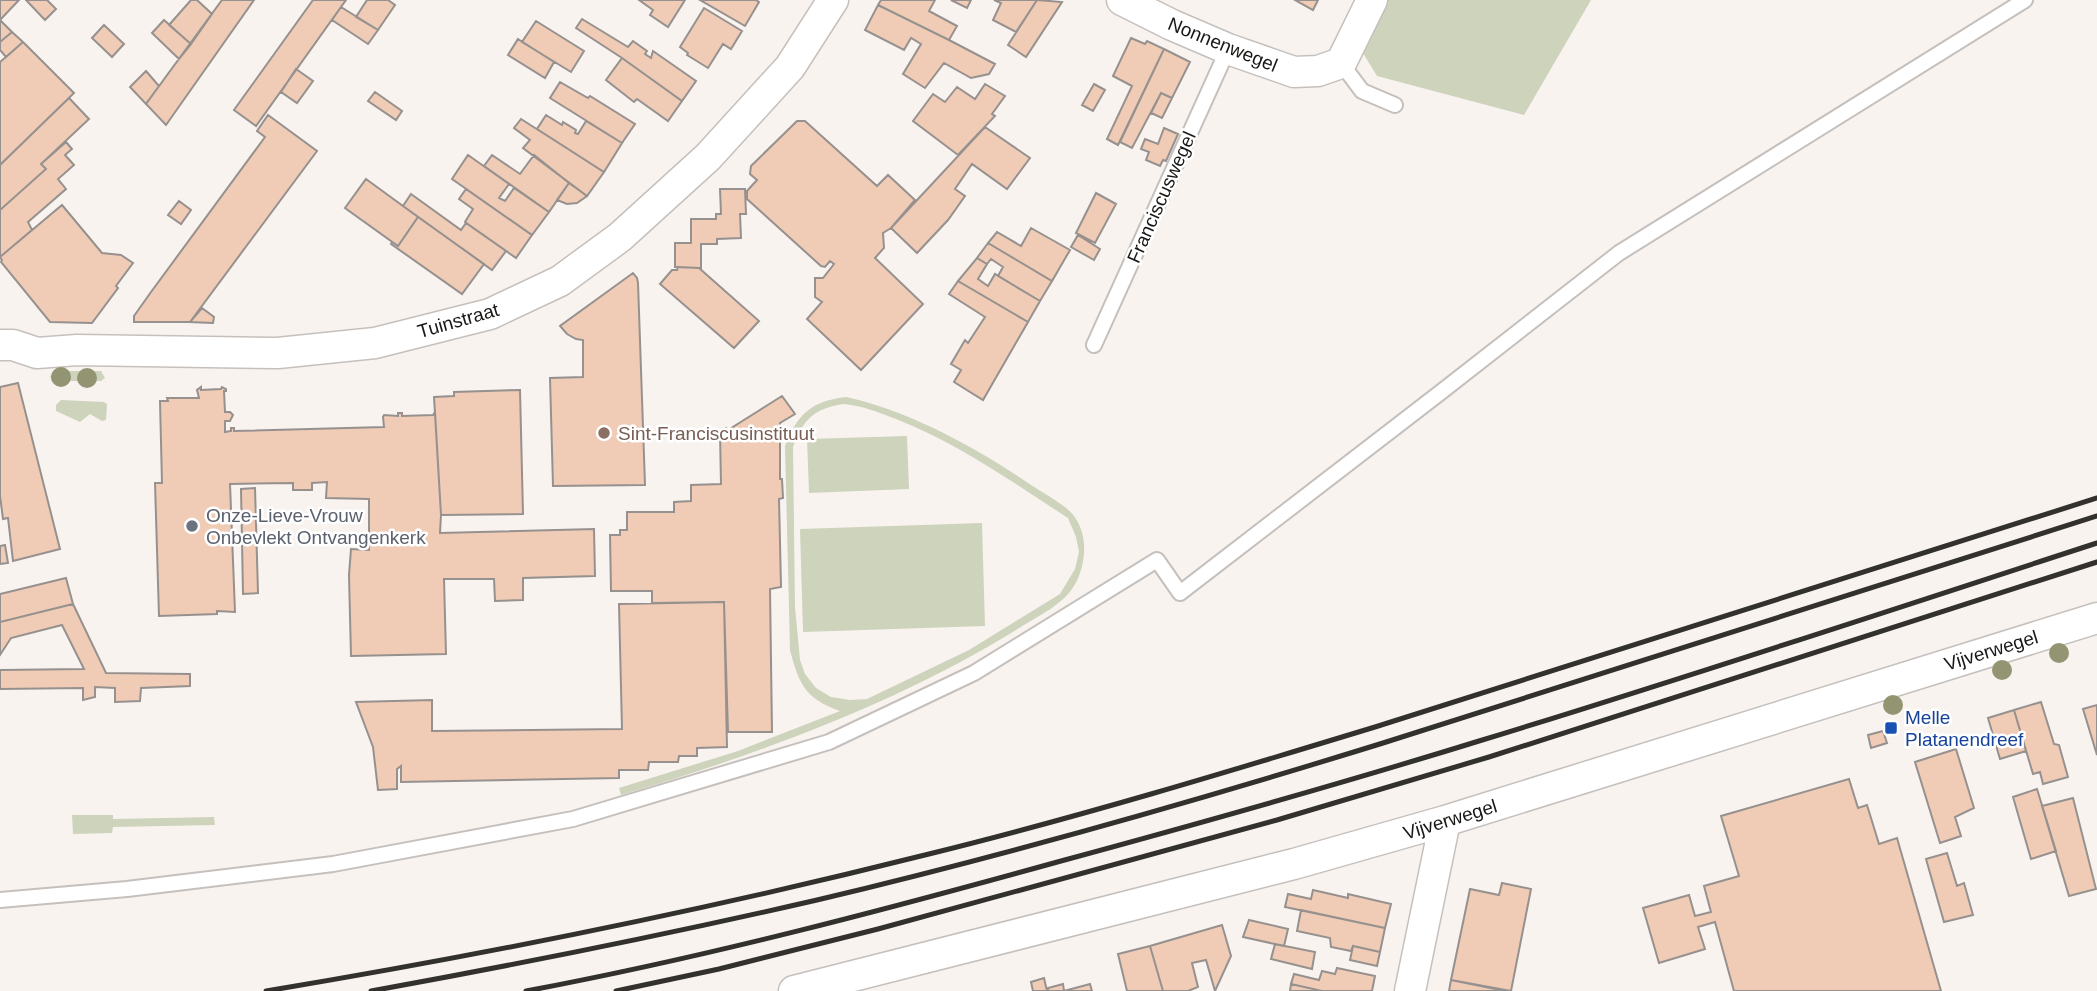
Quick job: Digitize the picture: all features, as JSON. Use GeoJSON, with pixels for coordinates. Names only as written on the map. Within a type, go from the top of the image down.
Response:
{"type":"FeatureCollection","features":[{"type":"Feature","properties":{"kind":"street","name":"Tuinstraat"},"geometry":{"type":"LineString","coordinates":[[0,345],[13,345],[37,353],[76,350],[278,353],[375,343],[490,314],[559,281],[620,237],[708,157],[790,67],[834,0]]}},
{"type":"Feature","properties":{"kind":"street","name":"Nonnenwegel"},"geometry":{"type":"LineString","coordinates":[[1122,0],[1228,49],[1294,72],[1318,71],[1341,63]]}},
{"type":"Feature","properties":{"kind":"street"},"geometry":{"type":"LineString","coordinates":[[1341,63],[1372,0]]}},
{"type":"Feature","properties":{"kind":"street","name":"Vijverwegel"},"geometry":{"type":"LineString","coordinates":[[794,991],[1294,864],[1445,821],[2097,618]]}},
{"type":"Feature","properties":{"kind":"street"},"geometry":{"type":"LineString","coordinates":[[1410,991],[1445,821]]}},
{"type":"Feature","properties":{"kind":"lane"},"geometry":{"type":"LineString","coordinates":[[0,900],[127,889],[333,864],[573,819],[829,742],[974,673],[1157,560],[1180,593],[1619,253],[2025,0]]}},
{"type":"Feature","properties":{"kind":"lane","name":"Franciscuswegel"},"geometry":{"type":"LineString","coordinates":[[1094,345],[1228,49]]}},
{"type":"Feature","properties":{"kind":"lane"},"geometry":{"type":"LineString","coordinates":[[1341,63],[1362,91],[1395,105]]}},
{"type":"Feature","properties":{"kind":"green space"},"geometry":{"type":"Polygon","coordinates":[[[1384,0],[1591,0],[1524,115],[1377,76],[1363,53],[1384,0]]]}},
{"type":"Feature","properties":{"kind":"green space"},"geometry":{"type":"Polygon","coordinates":[[[55,371],[101,371],[105,378],[101,381],[52,381],[50,376],[55,371]]]}},
{"type":"Feature","properties":{"kind":"green space"},"geometry":{"type":"Polygon","coordinates":[[[846,397],[870,403],[942,432],[989,458],[1066,508],[1079,524],[1084,542],[1081,569],[1074,586],[1058,603],[1038,617],[930,678],[880,702],[777,744],[621,795],[619,788],[738,751],[840,711],[819,701],[806,689],[797,673],[790,650],[785,446],[795,425],[807,411],[834,399],[846,397]],[[844,404],[825,408],[811,416],[801,429],[793,447],[795,607],[800,660],[805,674],[816,688],[831,697],[850,700],[867,699],[969,650],[1060,594],[1075,569],[1079,552],[1068,518],[1005,477],[963,451],[919,429],[877,412],[844,404]]]}},
{"type":"Feature","properties":{"kind":"green space"},"geometry":{"type":"Polygon","coordinates":[[[61,400],[104,402],[107,404],[106,420],[102,421],[90,414],[80,422],[56,411],[56,405],[61,400]]]}},
{"type":"Feature","properties":{"kind":"green space"},"geometry":{"type":"Polygon","coordinates":[[[907,436],[909,489],[809,493],[807,439],[907,436]]]}},
{"type":"Feature","properties":{"kind":"green space"},"geometry":{"type":"Polygon","coordinates":[[[982,523],[985,626],[803,632],[800,529],[982,523]]]}},
{"type":"Feature","properties":{"kind":"green space"},"geometry":{"type":"Polygon","coordinates":[[[72,815],[113,815],[113,819],[214,817],[215,825],[113,827],[112,833],[73,834],[72,815]]]}},
{"type":"Feature","properties":{"kind":"building"},"geometry":{"type":"Polygon","coordinates":[[[0,0],[19,0],[0,20],[0,0]]]}},
{"type":"Feature","properties":{"kind":"building"},"geometry":{"type":"Polygon","coordinates":[[[26,0],[47,0],[56,9],[45,20],[26,0]]]}},
{"type":"Feature","properties":{"kind":"building"},"geometry":{"type":"Polygon","coordinates":[[[191,0],[197,0],[212,14],[191,44],[169,25],[191,0]]]}},
{"type":"Feature","properties":{"kind":"building"},"geometry":{"type":"Polygon","coordinates":[[[222,0],[254,0],[166,125],[146,104],[222,0]]]}},
{"type":"Feature","properties":{"kind":"building"},"geometry":{"type":"Polygon","coordinates":[[[313,0],[346,0],[256,126],[234,110],[313,0]]]}},
{"type":"Feature","properties":{"kind":"building"},"geometry":{"type":"Polygon","coordinates":[[[367,0],[388,0],[395,5],[378,30],[356,17],[367,0]]]}},
{"type":"Feature","properties":{"kind":"building"},"geometry":{"type":"Polygon","coordinates":[[[639,0],[685,0],[668,27],[650,15],[653,10],[639,0]]]}},
{"type":"Feature","properties":{"kind":"building"},"geometry":{"type":"Polygon","coordinates":[[[700,0],[756,0],[759,2],[745,26],[700,0]]]}},
{"type":"Feature","properties":{"kind":"building"},"geometry":{"type":"Polygon","coordinates":[[[881,0],[935,0],[929,11],[957,26],[949,40],[878,5],[881,0]]]}},
{"type":"Feature","properties":{"kind":"building"},"geometry":{"type":"Polygon","coordinates":[[[951,0],[971,0],[967,8],[951,0]]]}},
{"type":"Feature","properties":{"kind":"building"},"geometry":{"type":"Polygon","coordinates":[[[994,0],[1037,0],[1016,32],[993,20],[1001,3],[994,0]]]}},
{"type":"Feature","properties":{"kind":"building"},"geometry":{"type":"Polygon","coordinates":[[[1037,0],[1062,2],[1026,57],[1008,45],[1037,0]]]}},
{"type":"Feature","properties":{"kind":"building"},"geometry":{"type":"Polygon","coordinates":[[[1295,0],[1318,0],[1313,10],[1295,0]]]}},
{"type":"Feature","properties":{"kind":"building"},"geometry":{"type":"Polygon","coordinates":[[[878,5],[995,64],[989,74],[971,78],[944,63],[925,88],[903,74],[921,44],[911,38],[904,50],[865,30],[878,5]]]}},
{"type":"Feature","properties":{"kind":"building"},"geometry":{"type":"Polygon","coordinates":[[[341,7],[378,30],[368,44],[332,20],[341,7]]]}},
{"type":"Feature","properties":{"kind":"building"},"geometry":{"type":"Polygon","coordinates":[[[704,8],[742,31],[731,49],[723,44],[708,68],[687,55],[680,47],[704,8]]]}},
{"type":"Feature","properties":{"kind":"building"},"geometry":{"type":"Polygon","coordinates":[[[582,19],[628,47],[633,41],[647,51],[645,54],[651,58],[653,51],[696,81],[682,101],[576,28],[582,19]]]}},
{"type":"Feature","properties":{"kind":"building"},"geometry":{"type":"Polygon","coordinates":[[[0,20],[12,32],[0,42],[0,20]]]}},
{"type":"Feature","properties":{"kind":"building"},"geometry":{"type":"Polygon","coordinates":[[[164,20],[191,44],[179,59],[152,33],[164,20]]]}},
{"type":"Feature","properties":{"kind":"building"},"geometry":{"type":"Polygon","coordinates":[[[536,21],[584,51],[571,72],[522,42],[536,21]]]}},
{"type":"Feature","properties":{"kind":"building"},"geometry":{"type":"Polygon","coordinates":[[[104,25],[124,44],[112,57],[92,38],[104,25]]]}},
{"type":"Feature","properties":{"kind":"building"},"geometry":{"type":"Polygon","coordinates":[[[12,32],[23,42],[6,57],[0,50],[0,42],[12,32]]]}},
{"type":"Feature","properties":{"kind":"building"},"geometry":{"type":"Polygon","coordinates":[[[1131,38],[1145,44],[1147,41],[1164,49],[1118,145],[1107,139],[1132,86],[1113,76],[1131,38]]]}},
{"type":"Feature","properties":{"kind":"building"},"geometry":{"type":"Polygon","coordinates":[[[518,39],[554,62],[545,78],[508,55],[518,39]]]}},
{"type":"Feature","properties":{"kind":"building"},"geometry":{"type":"Polygon","coordinates":[[[23,42],[74,93],[0,165],[0,62],[23,42]]]}},
{"type":"Feature","properties":{"kind":"building"},"geometry":{"type":"Polygon","coordinates":[[[1164,49],[1190,62],[1172,98],[1161,93],[1132,148],[1120,142],[1164,49]]]}},
{"type":"Feature","properties":{"kind":"building"},"geometry":{"type":"Polygon","coordinates":[[[622,58],[682,101],[668,121],[637,99],[634,102],[606,80],[622,58]]]}},
{"type":"Feature","properties":{"kind":"building"},"geometry":{"type":"Polygon","coordinates":[[[296,69],[313,81],[297,103],[281,92],[296,69]]]}},
{"type":"Feature","properties":{"kind":"building"},"geometry":{"type":"Polygon","coordinates":[[[146,71],[159,86],[146,104],[130,87],[146,71]]]}},
{"type":"Feature","properties":{"kind":"building"},"geometry":{"type":"Polygon","coordinates":[[[560,82],[588,98],[590,96],[635,124],[622,143],[550,98],[560,82]]]}},
{"type":"Feature","properties":{"kind":"building"},"geometry":{"type":"Polygon","coordinates":[[[985,84],[1005,96],[992,114],[995,116],[958,155],[913,121],[933,94],[945,102],[957,87],[975,99],[985,84]]]}},
{"type":"Feature","properties":{"kind":"building"},"geometry":{"type":"Polygon","coordinates":[[[1094,84],[1105,90],[1093,111],[1082,105],[1094,84]]]}},
{"type":"Feature","properties":{"kind":"building"},"geometry":{"type":"Polygon","coordinates":[[[375,92],[402,111],[396,120],[368,101],[375,92]]]}},
{"type":"Feature","properties":{"kind":"building"},"geometry":{"type":"Polygon","coordinates":[[[1161,93],[1172,98],[1162,118],[1151,113],[1161,93]]]}},
{"type":"Feature","properties":{"kind":"building"},"geometry":{"type":"Polygon","coordinates":[[[69,98],[89,119],[41,164],[46,169],[0,210],[0,165],[69,98]]]}},
{"type":"Feature","properties":{"kind":"building"},"geometry":{"type":"Polygon","coordinates":[[[268,115],[317,151],[190,322],[134,322],[134,316],[265,137],[257,131],[268,115]]]}},
{"type":"Feature","properties":{"kind":"building"},"geometry":{"type":"Polygon","coordinates":[[[546,115],[562,125],[563,122],[578,134],[586,121],[622,143],[604,172],[537,129],[546,115]]]}},
{"type":"Feature","properties":{"kind":"building"},"geometry":{"type":"Polygon","coordinates":[[[521,119],[604,172],[587,196],[523,148],[530,140],[514,128],[521,119]]]}},
{"type":"Feature","properties":{"kind":"building"},"geometry":{"type":"Polygon","coordinates":[[[797,121],[805,121],[877,186],[888,175],[915,200],[891,228],[883,233],[884,248],[875,258],[923,304],[861,370],[807,319],[822,302],[815,297],[815,278],[823,278],[834,264],[830,261],[825,267],[821,266],[747,199],[747,191],[757,180],[750,174],[751,166],[797,121]]]}},
{"type":"Feature","properties":{"kind":"building"},"geometry":{"type":"Polygon","coordinates":[[[985,127],[1030,158],[1007,189],[972,164],[955,189],[965,196],[948,220],[917,253],[891,228],[985,127]]]}},
{"type":"Feature","properties":{"kind":"building"},"geometry":{"type":"Polygon","coordinates":[[[1164,128],[1178,134],[1166,161],[1163,160],[1160,166],[1146,160],[1149,152],[1141,149],[1145,139],[1158,144],[1164,128]]]}},
{"type":"Feature","properties":{"kind":"building"},"geometry":{"type":"Polygon","coordinates":[[[66,142],[72,149],[65,155],[74,165],[58,179],[66,189],[28,222],[32,230],[0,257],[0,210],[46,169],[41,164],[66,142]]]}},
{"type":"Feature","properties":{"kind":"building"},"geometry":{"type":"Polygon","coordinates":[[[468,155],[509,184],[499,198],[505,201],[514,188],[549,212],[532,235],[452,179],[468,155]]]}},
{"type":"Feature","properties":{"kind":"building"},"geometry":{"type":"Polygon","coordinates":[[[492,155],[520,174],[534,155],[569,183],[549,212],[484,166],[492,155]]]}},
{"type":"Feature","properties":{"kind":"building"},"geometry":{"type":"Polygon","coordinates":[[[366,179],[418,217],[398,246],[345,208],[366,179]]]}},
{"type":"Feature","properties":{"kind":"building"},"geometry":{"type":"Polygon","coordinates":[[[569,183],[587,196],[577,203],[567,204],[557,200],[569,183]]]}},
{"type":"Feature","properties":{"kind":"building"},"geometry":{"type":"Polygon","coordinates":[[[466,189],[532,235],[516,258],[465,222],[473,209],[459,199],[466,189]]]}},
{"type":"Feature","properties":{"kind":"building"},"geometry":{"type":"Polygon","coordinates":[[[720,189],[745,189],[746,214],[740,214],[741,238],[717,239],[717,244],[701,244],[701,268],[675,267],[675,243],[691,243],[691,219],[716,219],[716,214],[721,214],[720,189]]]}},
{"type":"Feature","properties":{"kind":"building"},"geometry":{"type":"Polygon","coordinates":[[[1096,193],[1116,204],[1095,243],[1076,233],[1096,193]]]}},
{"type":"Feature","properties":{"kind":"building"},"geometry":{"type":"Polygon","coordinates":[[[411,194],[461,230],[466,223],[506,251],[492,270],[403,206],[411,194]]]}},
{"type":"Feature","properties":{"kind":"building"},"geometry":{"type":"Polygon","coordinates":[[[179,201],[191,210],[181,224],[168,215],[179,201]]]}},
{"type":"Feature","properties":{"kind":"building"},"geometry":{"type":"Polygon","coordinates":[[[62,205],[102,253],[121,255],[133,263],[92,323],[50,322],[1,262],[0,257],[62,205]]]}},
{"type":"Feature","properties":{"kind":"building"},"geometry":{"type":"Polygon","coordinates":[[[418,217],[484,264],[462,294],[391,244],[392,242],[398,246],[418,217]]]}},
{"type":"Feature","properties":{"kind":"building"},"geometry":{"type":"Polygon","coordinates":[[[1031,228],[1070,250],[1052,281],[988,243],[997,232],[1021,246],[1031,228]]]}},
{"type":"Feature","properties":{"kind":"building"},"geometry":{"type":"Polygon","coordinates":[[[1078,235],[1100,249],[1094,260],[1071,247],[1078,235]]]}},
{"type":"Feature","properties":{"kind":"building"},"geometry":{"type":"Polygon","coordinates":[[[988,243],[1052,281],[1040,301],[998,276],[1003,267],[991,259],[987,264],[977,258],[988,243]]]}},
{"type":"Feature","properties":{"kind":"building"},"geometry":{"type":"Polygon","coordinates":[[[977,258],[987,264],[978,279],[988,286],[995,274],[1040,301],[1028,322],[958,281],[977,258]]]}},
{"type":"Feature","properties":{"kind":"building"},"geometry":{"type":"Polygon","coordinates":[[[678,267],[699,268],[759,321],[734,348],[660,284],[678,267]]]}},
{"type":"Feature","properties":{"kind":"building"},"geometry":{"type":"Polygon","coordinates":[[[633,273],[638,283],[645,485],[553,486],[550,378],[583,377],[583,340],[567,334],[560,326],[633,273]]]}},
{"type":"Feature","properties":{"kind":"building"},"geometry":{"type":"Polygon","coordinates":[[[958,281],[1028,322],[983,400],[954,382],[961,370],[951,364],[965,340],[968,343],[985,317],[949,294],[958,281]]]}},
{"type":"Feature","properties":{"kind":"building"},"geometry":{"type":"Polygon","coordinates":[[[202,308],[214,317],[213,323],[190,322],[202,308]]]}},
{"type":"Feature","properties":{"kind":"building"},"geometry":{"type":"Polygon","coordinates":[[[18,383],[60,549],[13,561],[8,518],[3,519],[0,496],[0,387],[18,383]]]}},
{"type":"Feature","properties":{"kind":"building"},"geometry":{"type":"Polygon","coordinates":[[[201,387],[201,390],[222,387],[226,389],[225,412],[233,415],[230,421],[225,421],[225,432],[231,431],[231,428],[234,428],[234,431],[384,427],[384,415],[433,415],[435,412],[440,533],[594,529],[595,576],[523,578],[523,600],[495,601],[494,579],[444,579],[446,654],[351,656],[351,549],[369,550],[369,499],[326,498],[327,482],[312,483],[312,490],[293,490],[293,483],[230,484],[235,612],[159,616],[155,483],[162,483],[160,401],[168,401],[167,398],[199,398],[197,390],[201,387]]]}},
{"type":"Feature","properties":{"kind":"building"},"geometry":{"type":"Polygon","coordinates":[[[520,390],[523,514],[441,515],[434,397],[454,396],[454,392],[520,390]]]}},
{"type":"Feature","properties":{"kind":"building"},"geometry":{"type":"Polygon","coordinates":[[[782,396],[795,414],[780,423],[780,479],[783,498],[779,499],[781,587],[770,589],[772,732],[728,732],[724,602],[652,603],[652,591],[611,591],[610,535],[620,535],[620,530],[627,530],[627,512],[674,512],[674,502],[691,501],[691,485],[721,484],[720,432],[726,428],[728,430],[782,396]]]}},
{"type":"Feature","properties":{"kind":"building"},"geometry":{"type":"Polygon","coordinates":[[[255,488],[258,593],[243,594],[241,489],[255,488]]]}},
{"type":"Feature","properties":{"kind":"building"},"geometry":{"type":"Polygon","coordinates":[[[5,545],[8,563],[0,564],[0,546],[5,545]]]}},
{"type":"Feature","properties":{"kind":"building"},"geometry":{"type":"Polygon","coordinates":[[[66,578],[73,604],[0,622],[0,594],[66,578]]]}},
{"type":"Feature","properties":{"kind":"building"},"geometry":{"type":"Polygon","coordinates":[[[724,602],[727,747],[697,748],[697,756],[679,756],[678,762],[649,762],[648,770],[619,770],[619,778],[401,782],[401,766],[397,769],[397,789],[378,790],[373,747],[356,702],[432,700],[432,731],[622,729],[619,604],[724,602]]]}},
{"type":"Feature","properties":{"kind":"building"},"geometry":{"type":"Polygon","coordinates":[[[73,604],[106,673],[190,674],[190,686],[141,688],[140,701],[115,702],[115,688],[95,687],[95,697],[83,700],[83,688],[0,689],[0,670],[84,669],[62,625],[11,638],[0,655],[0,622],[73,604]]]}},
{"type":"Feature","properties":{"kind":"building"},"geometry":{"type":"Polygon","coordinates":[[[2041,702],[2054,744],[2059,745],[2068,777],[2043,784],[2040,772],[2033,774],[2014,710],[2041,702]]]}},
{"type":"Feature","properties":{"kind":"building"},"geometry":{"type":"Polygon","coordinates":[[[2097,705],[2097,755],[2083,709],[2097,705]]]}},
{"type":"Feature","properties":{"kind":"building"},"geometry":{"type":"Polygon","coordinates":[[[2014,710],[2026,751],[2000,759],[1988,718],[2014,710]]]}},
{"type":"Feature","properties":{"kind":"building"},"geometry":{"type":"Polygon","coordinates":[[[1883,731],[1887,743],[1871,748],[1868,735],[1883,731]]]}},
{"type":"Feature","properties":{"kind":"building"},"geometry":{"type":"Polygon","coordinates":[[[1956,749],[1974,808],[1955,817],[1961,836],[1940,843],[1915,762],[1956,749]]]}},
{"type":"Feature","properties":{"kind":"building"},"geometry":{"type":"Polygon","coordinates":[[[1849,779],[1858,808],[1867,805],[1879,844],[1897,838],[1941,991],[1734,991],[1715,922],[1698,927],[1705,949],[1659,963],[1643,908],[1689,895],[1695,916],[1711,912],[1704,886],[1739,876],[1721,816],[1849,779]]]}},
{"type":"Feature","properties":{"kind":"building"},"geometry":{"type":"Polygon","coordinates":[[[2037,789],[2056,851],[2031,859],[2013,797],[2037,789]]]}},
{"type":"Feature","properties":{"kind":"building"},"geometry":{"type":"Polygon","coordinates":[[[2073,798],[2096,889],[2069,896],[2042,806],[2073,798]]]}},
{"type":"Feature","properties":{"kind":"building"},"geometry":{"type":"Polygon","coordinates":[[[1947,853],[1957,886],[1964,883],[1973,915],[1944,922],[1926,859],[1947,853]]]}},
{"type":"Feature","properties":{"kind":"building"},"geometry":{"type":"Polygon","coordinates":[[[1502,883],[1531,889],[1511,991],[1451,980],[1470,889],[1499,895],[1502,883]]]}},
{"type":"Feature","properties":{"kind":"building"},"geometry":{"type":"Polygon","coordinates":[[[1313,890],[1348,898],[1348,894],[1391,904],[1385,928],[1285,907],[1288,894],[1311,899],[1313,890]]]}},
{"type":"Feature","properties":{"kind":"building"},"geometry":{"type":"Polygon","coordinates":[[[1301,910],[1385,928],[1380,952],[1353,946],[1351,951],[1331,947],[1330,938],[1297,931],[1301,910]]]}},
{"type":"Feature","properties":{"kind":"building"},"geometry":{"type":"Polygon","coordinates":[[[1249,920],[1288,929],[1284,946],[1243,937],[1249,920]]]}},
{"type":"Feature","properties":{"kind":"building"},"geometry":{"type":"Polygon","coordinates":[[[1222,925],[1231,956],[1215,991],[1206,960],[1192,963],[1198,987],[1188,991],[1163,991],[1150,946],[1222,925]]]}},
{"type":"Feature","properties":{"kind":"building"},"geometry":{"type":"Polygon","coordinates":[[[1275,944],[1315,952],[1312,969],[1271,959],[1275,944]]]}},
{"type":"Feature","properties":{"kind":"building"},"geometry":{"type":"Polygon","coordinates":[[[1150,946],[1163,991],[1127,991],[1118,954],[1150,946]]]}},
{"type":"Feature","properties":{"kind":"building"},"geometry":{"type":"Polygon","coordinates":[[[1353,946],[1380,952],[1377,966],[1350,960],[1353,946]]]}},
{"type":"Feature","properties":{"kind":"building"},"geometry":{"type":"Polygon","coordinates":[[[1337,968],[1375,976],[1372,991],[1322,991],[1291,984],[1294,974],[1319,980],[1322,971],[1335,974],[1337,968]]]}},
{"type":"Feature","properties":{"kind":"building"},"geometry":{"type":"Polygon","coordinates":[[[1044,978],[1047,991],[1033,991],[1031,982],[1044,978]]]}},
{"type":"Feature","properties":{"kind":"building"},"geometry":{"type":"Polygon","coordinates":[[[1451,980],[1505,991],[1449,991],[1451,980]]]}},
{"type":"Feature","properties":{"kind":"building"},"geometry":{"type":"Polygon","coordinates":[[[1063,984],[1064,991],[1048,991],[1048,988],[1063,984]]]}},
{"type":"Feature","properties":{"kind":"building"},"geometry":{"type":"Polygon","coordinates":[[[1090,984],[1092,991],[1064,991],[1090,984]]]}},
{"type":"Feature","properties":{"kind":"building"},"geometry":{"type":"Polygon","coordinates":[[[1291,984],[1322,991],[1290,991],[1291,984]]]}},
{"type":"Feature","properties":{"kind":"railway"},"geometry":{"type":"LineString","coordinates":[[266,991],[433,962],[682,912],[1041,825],[1375,727],[2097,498]]}},
{"type":"Feature","properties":{"kind":"railway"},"geometry":{"type":"LineString","coordinates":[[371,991],[761,913],[959,865],[1101,826],[1383,743],[2097,516]]}},
{"type":"Feature","properties":{"kind":"railway"},"geometry":{"type":"LineString","coordinates":[[526,991],[795,932],[1270,803],[1634,693],[2097,543]]}},
{"type":"Feature","properties":{"kind":"railway"},"geometry":{"type":"LineString","coordinates":[[616,991],[719,969],[878,929],[1277,820],[1489,757],[2097,562]]}},
{"type":"Feature","properties":{"kind":"place","name":"Sint-Franciscusinstituut"},"geometry":{"type":"Point","coordinates":[604,433]}},
{"type":"Feature","properties":{"kind":"place","name":"Onze-Lieve-Vrouw Onbevlekt Ontvangenkerk"},"geometry":{"type":"Point","coordinates":[192,526]}},
{"type":"Feature","properties":{"kind":"place","name":"Melle Platanendreef"},"geometry":{"type":"Point","coordinates":[1891,728]}}]}
